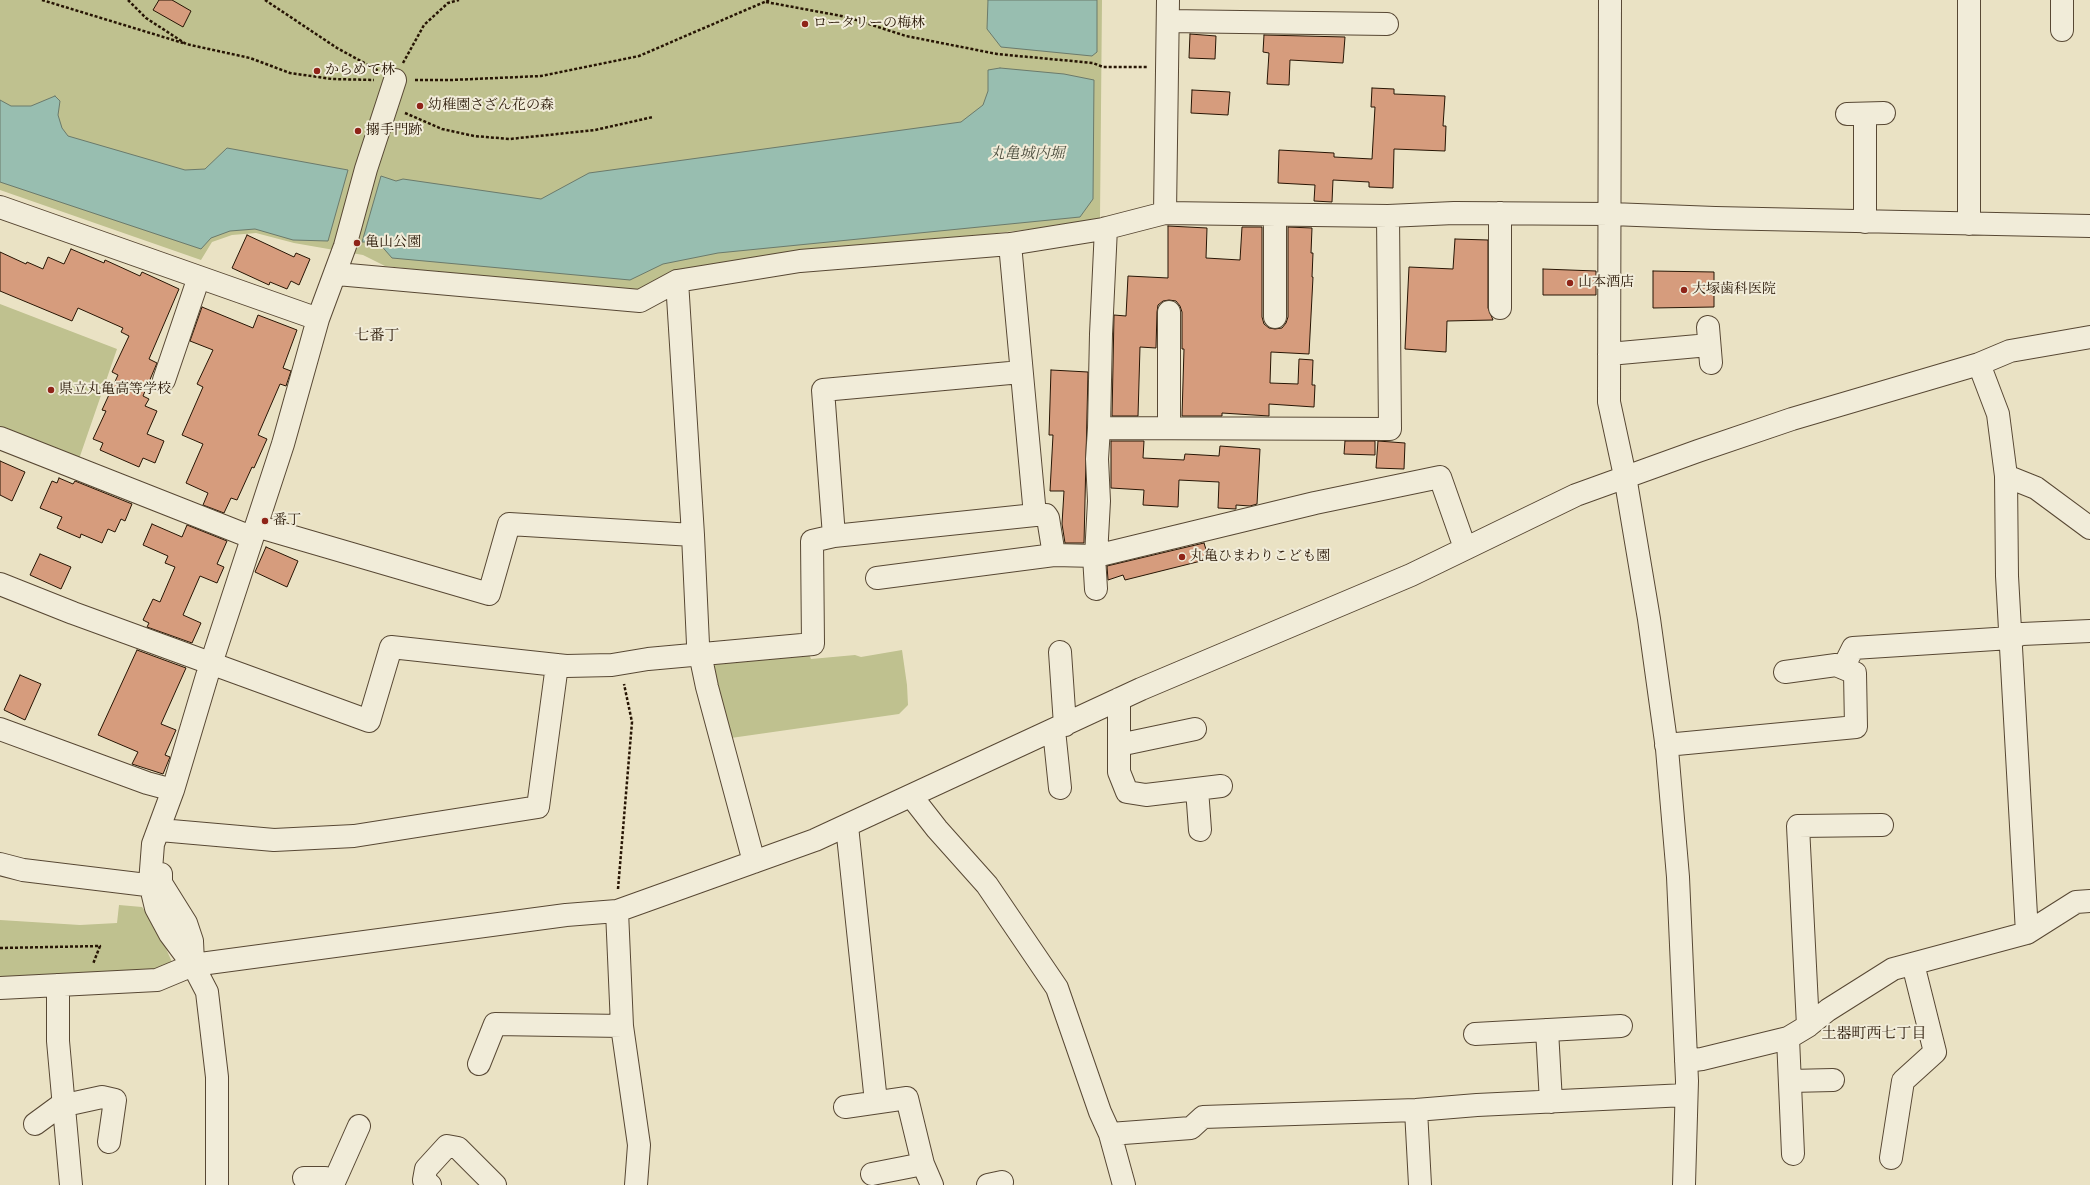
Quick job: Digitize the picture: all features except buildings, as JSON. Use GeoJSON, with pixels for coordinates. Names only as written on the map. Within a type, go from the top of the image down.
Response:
{"type":"FeatureCollection","features":[{"type":"Feature","properties":{"kind":"street"},"geometry":{"type":"LineString","coordinates":[[1610,0],[1609,402],[1625,476],[1649,619],[1666,745],[1678,878],[1686,1061],[1684,1185]]}},
{"type":"Feature","properties":{"kind":"street"},"geometry":{"type":"LineString","coordinates":[[1969,0],[1969,224]]}},
{"type":"Feature","properties":{"kind":"street"},"geometry":{"type":"LineString","coordinates":[[2062,0],[2062,30]]}},
{"type":"Feature","properties":{"kind":"street"},"geometry":{"type":"LineString","coordinates":[[1165,213],[1168,10],[1387,24]]}},
{"type":"Feature","properties":{"kind":"street"},"geometry":{"type":"LineString","coordinates":[[157,887],[161,883],[160,830],[211,664],[282,444],[318,319],[336,274],[366,169],[395,80]]}},
{"type":"Feature","properties":{"kind":"street"},"geometry":{"type":"LineString","coordinates":[[1864,222],[1865,114]]}},
{"type":"Feature","properties":{"kind":"street"},"geometry":{"type":"LineString","coordinates":[[0,206],[318,319]]}},
{"type":"Feature","properties":{"kind":"street"},"geometry":{"type":"LineString","coordinates":[[336,274],[640,301],[677,281],[800,261],[1010,244],[1106,228],[1165,213],[1388,216],[1454,213],[1610,214],[1864,222],[2090,226]]}},
{"type":"Feature","properties":{"kind":"street"},"geometry":{"type":"LineString","coordinates":[[1500,213],[1500,308]]}},
{"type":"Feature","properties":{"kind":"street"},"geometry":{"type":"LineString","coordinates":[[1275,215],[1275,317]]}},
{"type":"Feature","properties":{"kind":"street"},"geometry":{"type":"LineString","coordinates":[[1099,428],[1390,429],[1388,216]]}},
{"type":"Feature","properties":{"kind":"street"},"geometry":{"type":"LineString","coordinates":[[1096,589],[1095,556],[1099,501],[1097,459],[1099,428],[1100,334],[1106,228]]}},
{"type":"Feature","properties":{"kind":"street"},"geometry":{"type":"LineString","coordinates":[[1010,244],[1035,515]]}},
{"type":"Feature","properties":{"kind":"street"},"geometry":{"type":"LineString","coordinates":[[164,380],[199,277]]}},
{"type":"Feature","properties":{"kind":"street"},"geometry":{"type":"LineString","coordinates":[[677,281],[694,535],[698,644],[707,687],[754,862]]}},
{"type":"Feature","properties":{"kind":"street"},"geometry":{"type":"LineString","coordinates":[[1169,312],[1169,428]]}},
{"type":"Feature","properties":{"kind":"street"},"geometry":{"type":"LineString","coordinates":[[0,988],[157,980],[193,965],[566,915],[617,911],[815,840],[1119,699],[1404,578],[1576,495],[1625,476],[1792,419],[1979,364],[2010,352],[2090,337]]}},
{"type":"Feature","properties":{"kind":"street"},"geometry":{"type":"LineString","coordinates":[[1609,354],[1710,345]]}},
{"type":"Feature","properties":{"kind":"street"},"geometry":{"type":"LineString","coordinates":[[1979,364],[1998,414],[2006,476],[2007,576],[2027,933]]}},
{"type":"Feature","properties":{"kind":"street"},"geometry":{"type":"LineString","coordinates":[[834,536],[823,390],[1021,372]]}},
{"type":"Feature","properties":{"kind":"street"},"geometry":{"type":"LineString","coordinates":[[0,438],[254,532],[489,594],[509,524],[694,535]]}},
{"type":"Feature","properties":{"kind":"street"},"geometry":{"type":"LineString","coordinates":[[2006,476],[2036,488],[2090,528]]}},
{"type":"Feature","properties":{"kind":"street"},"geometry":{"type":"LineString","coordinates":[[877,578],[1054,555],[1095,556],[1315,503],[1440,477],[1465,548]]}},
{"type":"Feature","properties":{"kind":"street"},"geometry":{"type":"LineString","coordinates":[[0,584],[73,613],[370,721],[391,647],[558,665],[620,664],[813,644],[812,541],[834,536],[1046,515],[1048,518],[1054,555]]}},
{"type":"Feature","properties":{"kind":"street"},"geometry":{"type":"LineString","coordinates":[[1843,668],[1853,648],[2011,638],[2022,634],[2090,632]]}},
{"type":"Feature","properties":{"kind":"street"},"geometry":{"type":"LineString","coordinates":[[1060,652],[1060,788]]}},
{"type":"Feature","properties":{"kind":"street"},"geometry":{"type":"LineString","coordinates":[[160,830],[274,840],[354,836],[538,807],[558,665]]}},
{"type":"Feature","properties":{"kind":"street"},"geometry":{"type":"LineString","coordinates":[[1666,745],[1856,728],[1855,674],[1836,665],[1785,672]]}},
{"type":"Feature","properties":{"kind":"street"},"geometry":{"type":"LineString","coordinates":[[1119,699],[1119,772],[1127,792],[1146,794],[1221,786]]}},
{"type":"Feature","properties":{"kind":"street"},"geometry":{"type":"LineString","coordinates":[[0,729],[147,783],[173,790]]}},
{"type":"Feature","properties":{"kind":"street"},"geometry":{"type":"LineString","coordinates":[[1119,745],[1194,729]]}},
{"type":"Feature","properties":{"kind":"street"},"geometry":{"type":"LineString","coordinates":[[1196,789],[1200,830]]}},
{"type":"Feature","properties":{"kind":"street"},"geometry":{"type":"LineString","coordinates":[[912,796],[937,829],[987,885],[1057,988],[1090,1085],[1110,1134],[1124,1185]]}},
{"type":"Feature","properties":{"kind":"street"},"geometry":{"type":"LineString","coordinates":[[1808,1026],[1798,826],[1882,825]]}},
{"type":"Feature","properties":{"kind":"street"},"geometry":{"type":"LineString","coordinates":[[847,826],[866,926],[855,993],[876,1102]]}},
{"type":"Feature","properties":{"kind":"street"},"geometry":{"type":"LineString","coordinates":[[0,864],[23,870],[157,887],[186,923],[192,941],[193,965],[207,992],[217,1078],[217,1185]]}},
{"type":"Feature","properties":{"kind":"street"},"geometry":{"type":"LineString","coordinates":[[1686,1061],[1702,1059],[1788,1038],[1808,1026],[1828,1010],[1893,970],[2027,933],[2076,902],[2090,901]]}},
{"type":"Feature","properties":{"kind":"street"},"geometry":{"type":"LineString","coordinates":[[617,911],[622,1026],[639,1145],[636,1185]]}},
{"type":"Feature","properties":{"kind":"street"},"geometry":{"type":"LineString","coordinates":[[1891,1158],[1903,1081],[1935,1052],[1914,964]]}},
{"type":"Feature","properties":{"kind":"street"},"geometry":{"type":"LineString","coordinates":[[58,985],[58,1041],[65,1102],[71,1185]]}},
{"type":"Feature","properties":{"kind":"street"},"geometry":{"type":"LineString","coordinates":[[479,1064],[495,1024],[622,1026]]}},
{"type":"Feature","properties":{"kind":"street"},"geometry":{"type":"LineString","coordinates":[[1475,1034],[1621,1026]]}},
{"type":"Feature","properties":{"kind":"street"},"geometry":{"type":"LineString","coordinates":[[1547,1030],[1551,1102]]}},
{"type":"Feature","properties":{"kind":"street"},"geometry":{"type":"LineString","coordinates":[[1788,1038],[1793,1154]]}},
{"type":"Feature","properties":{"kind":"street"},"geometry":{"type":"LineString","coordinates":[[1790,1081],[1833,1080]]}},
{"type":"Feature","properties":{"kind":"street"},"geometry":{"type":"LineString","coordinates":[[1110,1134],[1191,1128],[1203,1117],[1416,1110],[1686,1095]]}},
{"type":"Feature","properties":{"kind":"street"},"geometry":{"type":"LineString","coordinates":[[65,1102],[70,1104],[102,1097],[115,1100],[109,1142]]}},
{"type":"Feature","properties":{"kind":"street"},"geometry":{"type":"LineString","coordinates":[[845,1107],[907,1098],[923,1164],[932,1185]]}},
{"type":"Feature","properties":{"kind":"street"},"geometry":{"type":"LineString","coordinates":[[35,1124],[65,1102]]}},
{"type":"Feature","properties":{"kind":"street"},"geometry":{"type":"LineString","coordinates":[[1416,1110],[1420,1185]]}},
{"type":"Feature","properties":{"kind":"street"},"geometry":{"type":"LineString","coordinates":[[304,1178],[325,1178],[330,1185],[335,1180],[359,1126]]}},
{"type":"Feature","properties":{"kind":"street"},"geometry":{"type":"LineString","coordinates":[[430,1185],[424,1180],[426,1169],[447,1146],[458,1148],[495,1185]]}},
{"type":"Feature","properties":{"kind":"street"},"geometry":{"type":"LineString","coordinates":[[880,1177],[923,1164]]}},
{"type":"Feature","properties":{"kind":"path"},"geometry":{"type":"LineString","coordinates":[[42,0],[186,44],[250,58],[290,73],[332,79],[395,80],[451,80],[541,76],[638,56],[769,0]]}},
{"type":"Feature","properties":{"kind":"path"},"geometry":{"type":"LineString","coordinates":[[128,0],[146,18],[186,44]]}},
{"type":"Feature","properties":{"kind":"path"},"geometry":{"type":"LineString","coordinates":[[265,0],[338,48],[395,80]]}},
{"type":"Feature","properties":{"kind":"path"},"geometry":{"type":"LineString","coordinates":[[395,80],[424,25],[448,3],[459,0]]}},
{"type":"Feature","properties":{"kind":"path"},"geometry":{"type":"LineString","coordinates":[[765,2],[847,17],[906,36],[996,54],[1093,63],[1103,67],[1167,67]]}},
{"type":"Feature","properties":{"kind":"path"},"geometry":{"type":"LineString","coordinates":[[387,105],[442,129],[474,136],[510,139],[595,130],[653,117]]}},
{"type":"Feature","properties":{"kind":"path"},"geometry":{"type":"LineString","coordinates":[[617,911],[632,722],[620,664]]}},
{"type":"Feature","properties":{"kind":"path"},"geometry":{"type":"LineString","coordinates":[[0,948],[100,946],[90,974],[90,984]]}},
{"type":"Feature","properties":{"kind":"green space"},"geometry":{"type":"Polygon","coordinates":[[[0,0],[1102,0],[1100,218],[1083,223],[946,239],[642,290],[385,266],[363,255],[294,243],[256,233],[232,235],[212,242],[201,260],[0,190],[0,0]]]}},
{"type":"Feature","properties":{"kind":"green space","name":"県立丸亀高等学校"},"geometry":{"type":"Polygon","coordinates":[[[0,304],[117,349],[79,459],[0,431],[0,304]]]}},
{"type":"Feature","properties":{"kind":"green space"},"geometry":{"type":"Polygon","coordinates":[[[902,650],[908,705],[899,714],[731,738],[713,666],[721,661],[808,651],[811,659],[855,655],[861,657],[902,650]]]}},
{"type":"Feature","properties":{"kind":"green space"},"geometry":{"type":"Polygon","coordinates":[[[119,905],[142,907],[155,924],[172,962],[182,970],[0,984],[0,920],[80,925],[117,923],[119,905]]]}},
{"type":"Feature","properties":{"kind":"water"},"geometry":{"type":"Polygon","coordinates":[[[988,0],[1097,0],[1097,52],[1092,56],[1001,47],[987,29],[988,0]]]}},
{"type":"Feature","properties":{"kind":"water","name":"丸亀城内堀"},"geometry":{"type":"Polygon","coordinates":[[[1000,68],[1064,74],[1094,80],[1093,199],[1080,217],[718,253],[663,264],[630,280],[392,258],[378,242],[362,242],[381,176],[396,181],[403,179],[541,199],[589,173],[961,122],[983,105],[988,91],[988,70],[1000,68]]]}},
{"type":"Feature","properties":{"kind":"water"},"geometry":{"type":"Polygon","coordinates":[[[55,96],[60,101],[58,115],[62,128],[68,136],[185,170],[205,169],[227,148],[348,170],[328,241],[293,240],[255,229],[230,231],[211,238],[201,249],[0,182],[0,100],[11,106],[31,106],[55,96]]]}},
{"type":"Feature","properties":{"kind":"place","name":"ロータリーの梅林"},"geometry":{"type":"Point","coordinates":[805,24]}},
{"type":"Feature","properties":{"kind":"place","name":"からめて林"},"geometry":{"type":"Point","coordinates":[317,71]}},
{"type":"Feature","properties":{"kind":"place","name":"幼稚園さざん花の森"},"geometry":{"type":"Point","coordinates":[420,106]}},
{"type":"Feature","properties":{"kind":"place","name":"搦手門跡"},"geometry":{"type":"Point","coordinates":[358,131]}},
{"type":"Feature","properties":{"kind":"place","name":"亀山公園"},"geometry":{"type":"Point","coordinates":[357,243]}},
{"type":"Feature","properties":{"kind":"place","name":"山本酒店"},"geometry":{"type":"Point","coordinates":[1570,283]}},
{"type":"Feature","properties":{"kind":"place","name":"大塚歯科医院"},"geometry":{"type":"Point","coordinates":[1684,290]}},
{"type":"Feature","properties":{"kind":"place","name":"県立丸亀高等学校"},"geometry":{"type":"Point","coordinates":[51,390]}},
{"type":"Feature","properties":{"kind":"place","name":"番丁"},"geometry":{"type":"Point","coordinates":[265,521]}},
{"type":"Feature","properties":{"kind":"place","name":"丸亀ひまわりこども園"},"geometry":{"type":"Point","coordinates":[1182,557]}},
{"type":"Feature","properties":{"kind":"district","name":"七番丁"},"geometry":{"type":"Point","coordinates":[377,337]}},
{"type":"Feature","properties":{"kind":"district","name":"土器町西七丁目"},"geometry":{"type":"Point","coordinates":[1874,1035]}}]}
